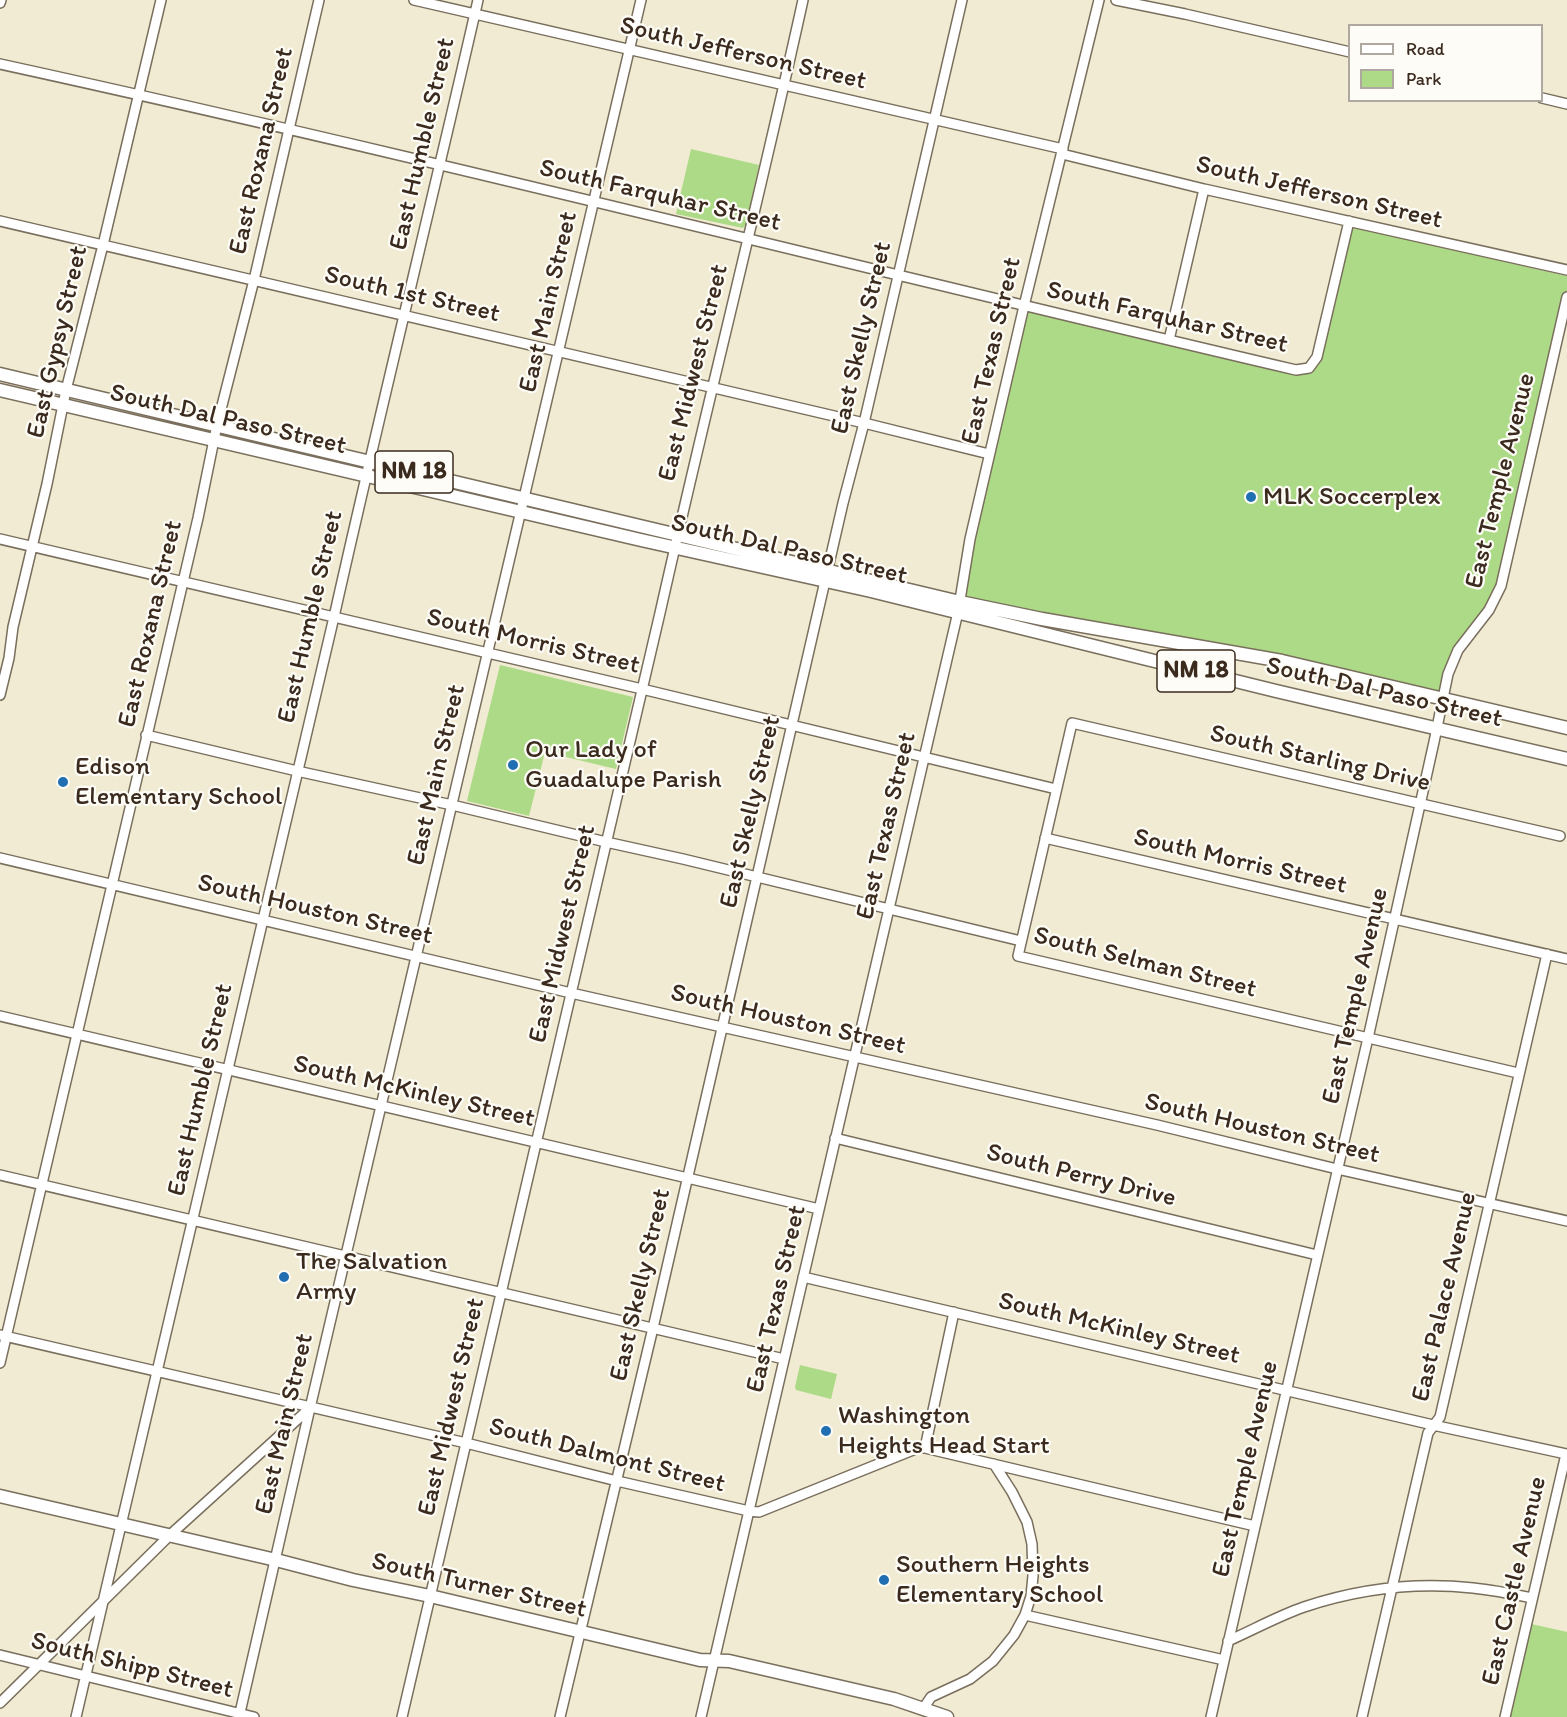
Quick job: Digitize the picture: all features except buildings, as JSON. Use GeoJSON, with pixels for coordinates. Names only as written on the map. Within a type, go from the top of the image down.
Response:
{"type":"FeatureCollection","features":[{"type":"Feature","properties":{"kind":"main road","name":"South Dal Paso Street"},"geometry":{"type":"LineString","coordinates":[[0,374],[677,534],[1295,696],[1567,759]]}},
{"type":"Feature","properties":{"kind":"main road","name":"South Dal Paso Street"},"geometry":{"type":"LineString","coordinates":[[0,390],[674,547],[827,575]]}},
{"type":"Feature","properties":{"kind":"main road","name":"South Dal Paso Street"},"geometry":{"type":"LineString","coordinates":[[959,607],[1042,619],[1282,661],[1567,728]]}},
{"type":"Feature","properties":{"kind":"main road","name":"South Turner Street"},"geometry":{"type":"LineString","coordinates":[[0,1496],[700,1660],[729,1661],[894,1699],[947,1717]]}},
{"type":"Feature","properties":{"kind":"street","name":"East Gypsy Street"},"geometry":{"type":"LineString","coordinates":[[0,695],[66,390],[103,245],[160,0]]}},
{"type":"Feature","properties":{"kind":"street","name":"East Roxana Street"},"geometry":{"type":"LineString","coordinates":[[0,1363],[3,1336],[42,1185],[183,582],[217,425],[254,280],[319,0]]}},
{"type":"Feature","properties":{"kind":"street","name":"South Jefferson Street"},"geometry":{"type":"LineString","coordinates":[[414,0],[935,120],[1204,189],[1567,270]]}},
{"type":"Feature","properties":{"kind":"street","name":"East Humble Street"},"geometry":{"type":"LineString","coordinates":[[76,1717],[478,0]]}},
{"type":"Feature","properties":{"kind":"street","name":"East Main Street"},"geometry":{"type":"LineString","coordinates":[[239,1715],[641,0]]}},
{"type":"Feature","properties":{"kind":"street","name":"East Midwest Street"},"geometry":{"type":"LineString","coordinates":[[402,1717],[803,0]]}},
{"type":"Feature","properties":{"kind":"street","name":"East Skelly Street"},"geometry":{"type":"LineString","coordinates":[[560,1717],[653,1329],[791,726],[962,0]]}},
{"type":"Feature","properties":{"kind":"street","name":"East Texas Street"},"geometry":{"type":"LineString","coordinates":[[701,1717],[959,607],[970,539],[1024,306],[1099,0]]}},
{"type":"Feature","properties":{"kind":"street"},"geometry":{"type":"LineString","coordinates":[[1116,0],[1348,52]]}},
{"type":"Feature","properties":{"kind":"street","name":"South Farquhar Street"},"geometry":{"type":"LineString","coordinates":[[0,64],[440,165],[1296,370],[1309,368],[1317,357],[1349,221]]}},
{"type":"Feature","properties":{"kind":"street"},"geometry":{"type":"LineString","coordinates":[[1543,98],[1567,104]]}},
{"type":"Feature","properties":{"kind":"street"},"geometry":{"type":"LineString","coordinates":[[1170,340],[1204,189]]}},
{"type":"Feature","properties":{"kind":"street","name":"South 1st Street"},"geometry":{"type":"LineString","coordinates":[[0,221],[990,454]]}},
{"type":"Feature","properties":{"kind":"street","name":"East Temple Avenue"},"geometry":{"type":"LineString","coordinates":[[1211,1717],[1368,1038],[1448,674],[1458,650],[1489,610],[1503,580],[1567,297]]}},
{"type":"Feature","properties":{"kind":"street","name":"South Morris Street"},"geometry":{"type":"LineString","coordinates":[[0,540],[642,689],[1056,789]]}},
{"type":"Feature","properties":{"kind":"street","name":"South Starling Drive"},"geometry":{"type":"LineString","coordinates":[[1056,789],[1072,723],[1560,836]]}},
{"type":"Feature","properties":{"kind":"street","name":"South Selman Street"},"geometry":{"type":"LineString","coordinates":[[146,735],[683,859],[1021,941],[1018,956],[1518,1074]]}},
{"type":"Feature","properties":{"kind":"street"},"geometry":{"type":"LineString","coordinates":[[1021,941],[1056,789]]}},
{"type":"Feature","properties":{"kind":"street","name":"South Morris Street"},"geometry":{"type":"LineString","coordinates":[[1045,838],[1567,959]]}},
{"type":"Feature","properties":{"kind":"street","name":"South Houston Street"},"geometry":{"type":"LineString","coordinates":[[0,858],[571,993],[855,1056],[1567,1221]]}},
{"type":"Feature","properties":{"kind":"street","name":"East Palace Avenue"},"geometry":{"type":"LineString","coordinates":[[1362,1717],[1428,1434],[1440,1417],[1547,954]]}},
{"type":"Feature","properties":{"kind":"street","name":"South McKinley Street"},"geometry":{"type":"LineString","coordinates":[[0,1016],[819,1209]]}},
{"type":"Feature","properties":{"kind":"street","name":"South Perry Drive"},"geometry":{"type":"LineString","coordinates":[[835,1138],[1317,1255]]}},
{"type":"Feature","properties":{"kind":"street"},"geometry":{"type":"LineString","coordinates":[[0,1175],[784,1359]]}},
{"type":"Feature","properties":{"kind":"street","name":"South McKinley Street"},"geometry":{"type":"LineString","coordinates":[[804,1277],[1433,1425],[1566,1454]]}},
{"type":"Feature","properties":{"kind":"street"},"geometry":{"type":"LineString","coordinates":[[925,1448],[954,1312]]}},
{"type":"Feature","properties":{"kind":"street","name":"South Dalmont Street"},"geometry":{"type":"LineString","coordinates":[[3,1336],[749,1511]]}},
{"type":"Feature","properties":{"kind":"street"},"geometry":{"type":"LineString","coordinates":[[0,1703],[170,1535],[310,1408]]}},
{"type":"Feature","properties":{"kind":"street"},"geometry":{"type":"LineString","coordinates":[[749,1511],[759,1512],[913,1449],[925,1448],[1255,1526]]}},
{"type":"Feature","properties":{"kind":"street","name":"East Castle Avenue"},"geometry":{"type":"LineString","coordinates":[[1505,1717],[1566,1454]]}},
{"type":"Feature","properties":{"kind":"street"},"geometry":{"type":"LineString","coordinates":[[922,1709],[931,1697],[970,1679],[993,1661],[1014,1635],[1025,1615],[1031,1596],[1032,1544],[1027,1522],[994,1464]]}},
{"type":"Feature","properties":{"kind":"street"},"geometry":{"type":"LineString","coordinates":[[1228,1641],[1303,1608],[1355,1594],[1392,1588],[1466,1587],[1532,1598]]}},
{"type":"Feature","properties":{"kind":"street"},"geometry":{"type":"LineString","coordinates":[[1025,1615],[1224,1660]]}},
{"type":"Feature","properties":{"kind":"street","name":"South Shipp Street"},"geometry":{"type":"LineString","coordinates":[[0,1655],[239,1715],[255,1717]]}},
{"type":"Feature","properties":{"kind":"green space"},"geometry":{"type":"Polygon","coordinates":[[[691,149],[759,165],[746,224],[743,228],[676,214],[691,149]]]}},
{"type":"Feature","properties":{"kind":"green space","name":"MLK Soccerplex"},"geometry":{"type":"Polygon","coordinates":[[[1348,226],[1567,276],[1567,297],[1503,580],[1464,640],[1442,699],[960,602],[1024,306],[1296,370],[1313,364],[1348,226]]]}},
{"type":"Feature","properties":{"kind":"green space"},"geometry":{"type":"Polygon","coordinates":[[[500,665],[633,697],[616,769],[545,752],[529,816],[467,801],[500,665]]]}},
{"type":"Feature","properties":{"kind":"green space"},"geometry":{"type":"Polygon","coordinates":[[[800,1365],[837,1374],[831,1399],[796,1390],[800,1365]]]}},
{"type":"Feature","properties":{"kind":"green space"},"geometry":{"type":"Polygon","coordinates":[[[1527,1623],[1567,1632],[1567,1717],[1505,1717],[1527,1623]]]}},
{"type":"Feature","properties":{"kind":"place","name":"MLK Soccerplex"},"geometry":{"type":"Point","coordinates":[1251,497]}},
{"type":"Feature","properties":{"kind":"place","name":"Our Lady of Guadalupe Parish"},"geometry":{"type":"Point","coordinates":[513,765]}},
{"type":"Feature","properties":{"kind":"place","name":"Edison Elementary School"},"geometry":{"type":"Point","coordinates":[63,782]}},
{"type":"Feature","properties":{"kind":"place","name":"The Salvation Army"},"geometry":{"type":"Point","coordinates":[284,1277]}},
{"type":"Feature","properties":{"kind":"place","name":"Washington Heights Head Start"},"geometry":{"type":"Point","coordinates":[826,1431]}},
{"type":"Feature","properties":{"kind":"place","name":"Southern Heights Elementary School"},"geometry":{"type":"Point","coordinates":[884,1580]}}]}
